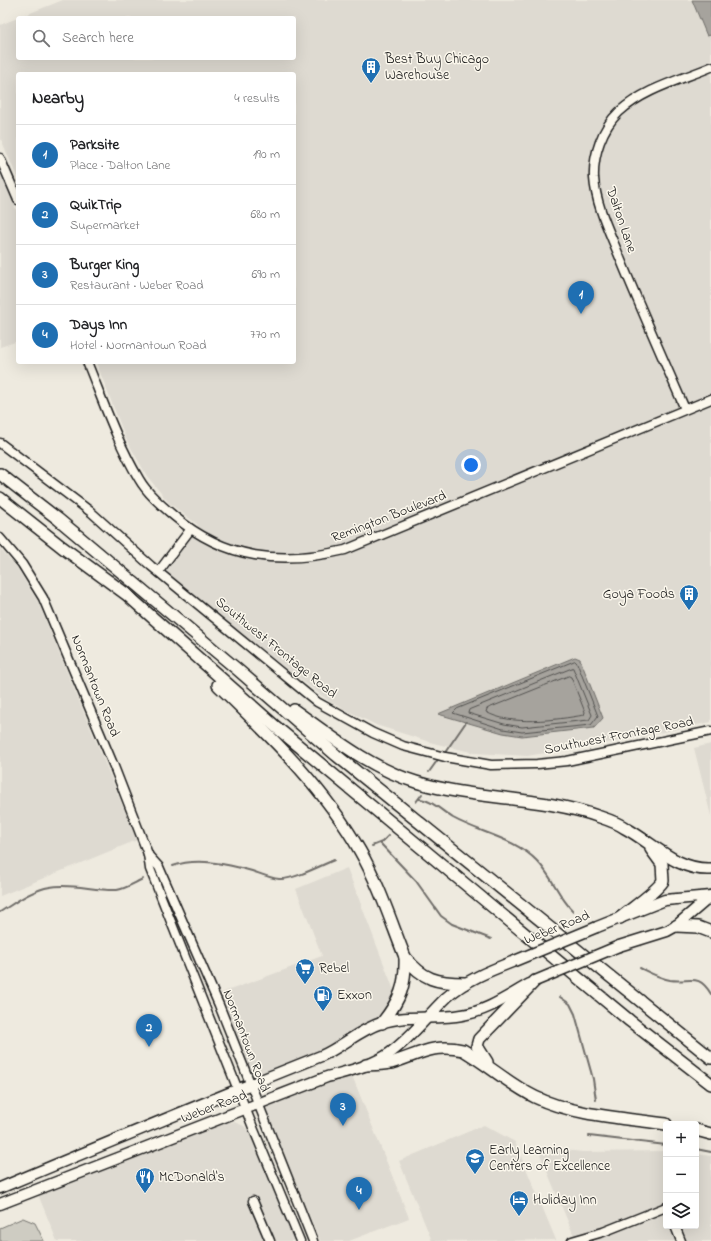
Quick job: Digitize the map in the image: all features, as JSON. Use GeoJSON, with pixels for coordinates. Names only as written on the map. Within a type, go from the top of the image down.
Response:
{"type":"FeatureCollection","features":[{"type":"Feature","properties":{"kind":"highway"},"geometry":{"type":"LineString","coordinates":[[0,474],[58,519],[238,670],[336,755],[711,1058]]}},
{"type":"Feature","properties":{"kind":"highway"},"geometry":{"type":"LineString","coordinates":[[0,498],[62,547],[126,594],[276,727],[630,1022],[711,1084]]}},
{"type":"Feature","properties":{"kind":"highway"},"geometry":{"type":"LineString","coordinates":[[126,594],[282,748],[334,811],[360,851],[405,957],[414,969],[424,976],[445,983],[465,983]]}},
{"type":"Feature","properties":{"kind":"highway"},"geometry":{"type":"LineString","coordinates":[[238,670],[362,758],[416,782],[463,792],[574,809],[625,827],[686,866],[711,869]]}},
{"type":"Feature","properties":{"kind":"highway"},"geometry":{"type":"LineString","coordinates":[[620,918],[639,901],[655,890],[663,880],[662,864],[642,838]]}},
{"type":"Feature","properties":{"kind":"highway"},"geometry":{"type":"LineString","coordinates":[[676,926],[698,927],[711,932]]}},
{"type":"Feature","properties":{"kind":"highway"},"geometry":{"type":"LineString","coordinates":[[382,1023],[394,1007],[402,990],[405,977],[405,957]]}},
{"type":"Feature","properties":{"kind":"highway"},"geometry":{"type":"LineString","coordinates":[[492,1069],[480,1053],[477,1046],[479,1039],[535,981]]}},
{"type":"Feature","properties":{"kind":"highway"},"geometry":{"type":"LineString","coordinates":[[366,1065],[390,1063],[429,1049],[443,1047],[463,1050],[520,1089],[550,1103],[587,1112],[663,1124]]}},
{"type":"Feature","properties":{"kind":"highway"},"geometry":{"type":"LineString","coordinates":[[699,1131],[711,1134]]}},
{"type":"Feature","properties":{"kind":"main road","name":"Weber Road"},"geometry":{"type":"LineString","coordinates":[[0,1204],[246,1110],[327,1077],[366,1065],[389,1053],[407,1038],[448,996],[465,983],[512,962],[665,900],[711,896]]}},
{"type":"Feature","properties":{"kind":"main road","name":"Weber Road"},"geometry":{"type":"LineString","coordinates":[[0,1188],[249,1084],[330,1052],[366,1029],[382,1023],[400,1019],[463,1015],[478,1012],[492,1006],[535,981],[619,946],[655,936],[676,926],[711,896]]}},
{"type":"Feature","properties":{"kind":"street","name":"Dalton Lane"},"geometry":{"type":"LineString","coordinates":[[685,409],[643,314],[607,226],[598,201],[594,178],[596,155],[605,130],[618,113],[633,101],[652,91],[711,67]]}},
{"type":"Feature","properties":{"kind":"street"},"geometry":{"type":"LineString","coordinates":[[0,158],[16,195]]}},
{"type":"Feature","properties":{"kind":"street","name":"Remington Boulevard"},"geometry":{"type":"LineString","coordinates":[[88,364],[122,447],[139,480],[158,503],[190,530],[221,546],[253,556],[282,558],[315,557],[345,550],[538,472],[711,399]]}},
{"type":"Feature","properties":{"kind":"street","name":"Southwest Frontage Road"},"geometry":{"type":"LineString","coordinates":[[0,443],[91,512],[159,571],[317,702],[373,733],[403,746],[445,757],[491,765],[537,764],[568,761],[711,731]]}},
{"type":"Feature","properties":{"kind":"street"},"geometry":{"type":"LineString","coordinates":[[159,571],[190,530]]}},
{"type":"Feature","properties":{"kind":"street","name":"Normantown Road"},"geometry":{"type":"LineString","coordinates":[[0,538],[22,564],[43,598],[107,750],[148,854],[150,869],[237,1089],[300,1241]]}},
{"type":"Feature","properties":{"kind":"street","name":"Normantown Road"},"geometry":{"type":"LineString","coordinates":[[148,854],[159,867],[219,1005],[257,1105],[313,1241]]}},
{"type":"Feature","properties":{"kind":"street"},"geometry":{"type":"LineString","coordinates":[[253,1201],[270,1241]]}},
{"type":"Feature","properties":{"kind":"street"},"geometry":{"type":"LineString","coordinates":[[572,1241],[603,1232],[663,1208]]}},
{"type":"Feature","properties":{"kind":"street"},"geometry":{"type":"LineString","coordinates":[[675,1229],[681,1241]]}},
{"type":"Feature","properties":{"kind":"shaded area"},"geometry":{"type":"Polygon","coordinates":[[[63,0],[711,0],[711,722],[625,740],[527,756],[475,753],[433,743],[376,725],[330,702],[280,664],[166,572],[198,525],[169,503],[147,476],[126,439],[97,364],[296,364],[296,72],[16,72],[16,174],[0,137],[0,25],[16,19],[16,60],[296,60],[296,16],[23,16],[63,0]]]}},
{"type":"Feature","properties":{"kind":"shaded area"},"geometry":{"type":"Polygon","coordinates":[[[0,172],[16,209],[16,342],[0,347],[0,172]]]}},
{"type":"Feature","properties":{"kind":"shaded area"},"geometry":{"type":"Polygon","coordinates":[[[0,548],[17,568],[38,602],[137,840],[0,896],[0,548]]]}},
{"type":"Feature","properties":{"kind":"shaded area"},"geometry":{"type":"Polygon","coordinates":[[[711,744],[711,816],[694,748],[711,744]]]}},
{"type":"Feature","properties":{"kind":"shaded area"},"geometry":{"type":"Polygon","coordinates":[[[347,868],[405,1019],[255,1080],[219,994],[322,956],[296,889],[347,868]]]}},
{"type":"Feature","properties":{"kind":"shaded area"},"geometry":{"type":"Polygon","coordinates":[[[349,1068],[409,1218],[349,1241],[320,1241],[262,1103],[349,1068]]]}},
{"type":"Feature","properties":{"kind":"shaded area"},"geometry":{"type":"Polygon","coordinates":[[[234,1122],[244,1126],[252,1135],[295,1241],[57,1241],[37,1192],[222,1123],[234,1122]]]}},
{"type":"Feature","properties":{"kind":"shaded area"},"geometry":{"type":"Polygon","coordinates":[[[484,1125],[515,1142],[556,1240],[432,1241],[399,1161],[484,1125]]]}},
{"type":"Feature","properties":{"kind":"shaded area"},"geometry":{"type":"Polygon","coordinates":[[[537,1147],[583,1152],[663,1151],[663,1229],[699,1229],[699,1154],[711,1156],[711,1241],[576,1241],[537,1147]]]}},
{"type":"Feature","properties":{"kind":"shaded area"},"geometry":{"type":"Polygon","coordinates":[[[23,1218],[35,1223],[44,1241],[0,1241],[0,1228],[23,1218]]]}},
{"type":"Feature","properties":{"kind":"water"},"geometry":{"type":"Polygon","coordinates":[[[692,0],[711,0],[711,35],[707,36],[692,0]]]}},
{"type":"Feature","properties":{"kind":"water"},"geometry":{"type":"Polygon","coordinates":[[[575,657],[580,659],[603,718],[594,728],[522,736],[503,733],[438,714],[575,657]]]}},
{"type":"Feature","properties":{"kind":"waterway"},"geometry":{"type":"LineString","coordinates":[[444,754],[466,722]]}},
{"type":"Feature","properties":{"kind":"waterway"},"geometry":{"type":"LineString","coordinates":[[429,772],[439,758]]}},
{"type":"Feature","properties":{"kind":"waterway"},"geometry":{"type":"LineString","coordinates":[[416,802],[422,794]]}},
{"type":"Feature","properties":{"kind":"waterway"},"geometry":{"type":"LineString","coordinates":[[419,799],[428,801],[453,818],[508,841],[528,853],[547,873],[563,899],[573,911]]}},
{"type":"Feature","properties":{"kind":"waterway"},"geometry":{"type":"LineString","coordinates":[[372,846],[382,842],[389,835]]}},
{"type":"Feature","properties":{"kind":"waterway"},"geometry":{"type":"LineString","coordinates":[[380,843],[416,881],[441,916],[452,924],[491,939]]}},
{"type":"Feature","properties":{"kind":"waterway"},"geometry":{"type":"LineString","coordinates":[[173,866],[182,863],[212,862],[242,868],[269,877],[285,879],[299,875],[334,860]]}},
{"type":"Feature","properties":{"kind":"waterway"},"geometry":{"type":"LineString","coordinates":[[0,912],[24,897],[50,887],[75,886],[117,890],[143,879]]}},
{"type":"Feature","properties":{"kind":"waterway"},"geometry":{"type":"LineString","coordinates":[[640,968],[670,980],[698,981],[702,983],[711,994]]}},
{"type":"Feature","properties":{"kind":"waterway"},"geometry":{"type":"LineString","coordinates":[[560,997],[570,1004],[575,1014],[593,1079],[596,1100]]}},
{"type":"Feature","properties":{"kind":"waterway"},"geometry":{"type":"LineString","coordinates":[[589,1136],[663,1145]]}},
{"type":"Feature","properties":{"kind":"waterway"},"geometry":{"type":"LineString","coordinates":[[699,1150],[711,1152]]}},
{"type":"Feature","properties":{"kind":"place","name":"Best Buy Chicago Warehouse"},"geometry":{"type":"Point","coordinates":[371,84]}},
{"type":"Feature","properties":{"kind":"place","name":"Parksite"},"geometry":{"type":"Point","coordinates":[581,314]}},
{"type":"Feature","properties":{"kind":"place","name":"Goya Foods"},"geometry":{"type":"Point","coordinates":[689,611]}},
{"type":"Feature","properties":{"kind":"place","name":"Rebel"},"geometry":{"type":"Point","coordinates":[305,985]}},
{"type":"Feature","properties":{"kind":"place","name":"Exxon"},"geometry":{"type":"Point","coordinates":[323,1012]}},
{"type":"Feature","properties":{"kind":"place","name":"QuikTrip"},"geometry":{"type":"Point","coordinates":[149,1047]}},
{"type":"Feature","properties":{"kind":"place","name":"Burger King"},"geometry":{"type":"Point","coordinates":[343,1126]}},
{"type":"Feature","properties":{"kind":"place","name":"Early Learning Centers of Excellence"},"geometry":{"type":"Point","coordinates":[475,1175]}},
{"type":"Feature","properties":{"kind":"place","name":"McDonald's"},"geometry":{"type":"Point","coordinates":[145,1194]}},
{"type":"Feature","properties":{"kind":"place","name":"Days Inn"},"geometry":{"type":"Point","coordinates":[359,1210]}},
{"type":"Feature","properties":{"kind":"place","name":"Holiday Inn"},"geometry":{"type":"Point","coordinates":[519,1217]}}]}
